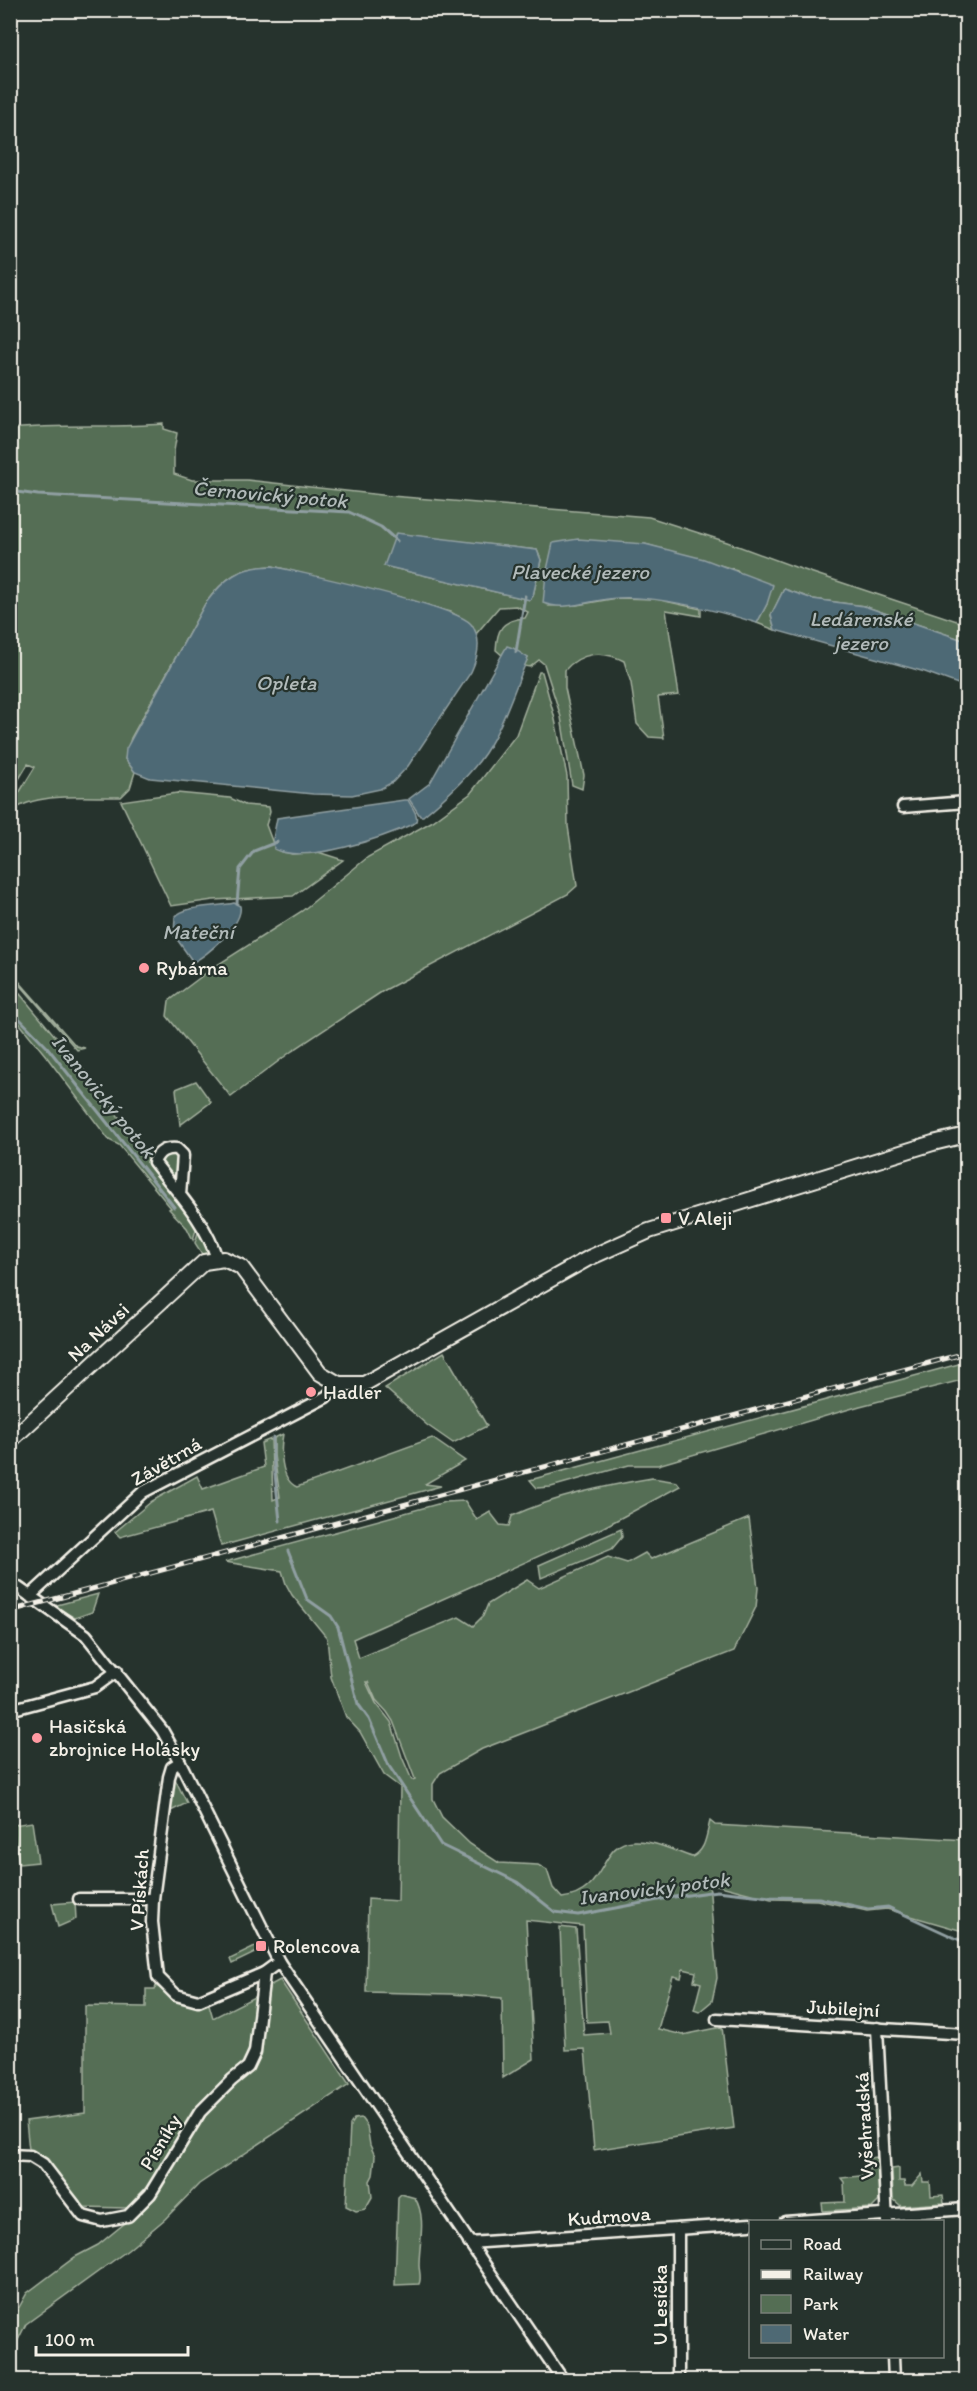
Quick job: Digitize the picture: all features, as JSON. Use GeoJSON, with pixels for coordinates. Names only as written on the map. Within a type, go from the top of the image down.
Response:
{"type":"FeatureCollection","features":[{"type":"Feature","properties":{"kind":"street"},"geometry":{"type":"LineString","coordinates":[[903,807],[966,802]]}},
{"type":"Feature","properties":{"kind":"street"},"geometry":{"type":"LineString","coordinates":[[180,1195],[209,1238],[217,1259],[230,1261],[241,1267],[324,1376],[339,1384],[352,1385],[370,1382],[589,1258],[633,1237],[933,1143],[966,1136]]}},
{"type":"Feature","properties":{"kind":"street","name":"Na Návsi"},"geometry":{"type":"LineString","coordinates":[[10,1441],[192,1271],[204,1262],[217,1259]]}},
{"type":"Feature","properties":{"kind":"street","name":"Závětrná"},"geometry":{"type":"LineString","coordinates":[[30,1596],[142,1492],[326,1397],[339,1384]]}},
{"type":"Feature","properties":{"kind":"street"},"geometry":{"type":"LineString","coordinates":[[10,1582],[86,1635],[162,1730],[279,1962],[563,2380]]}},
{"type":"Feature","properties":{"kind":"street"},"geometry":{"type":"LineString","coordinates":[[10,1710],[95,1687],[117,1671]]}},
{"type":"Feature","properties":{"kind":"street","name":"V Pískách"},"geometry":{"type":"LineString","coordinates":[[180,1762],[172,1767],[169,1777],[153,1899],[152,1922],[158,1977],[176,1995],[198,2001],[264,1973]]}},
{"type":"Feature","properties":{"kind":"street"},"geometry":{"type":"LineString","coordinates":[[79,1899],[153,1899]]}},
{"type":"Feature","properties":{"kind":"street"},"geometry":{"type":"LineString","coordinates":[[264,1973],[279,1962]]}},
{"type":"Feature","properties":{"kind":"street","name":"Písníky"},"geometry":{"type":"LineString","coordinates":[[10,2155],[30,2156],[43,2164],[83,2217],[102,2221],[129,2216],[150,2194],[200,2112],[248,2067],[255,2052],[264,1973]]}},
{"type":"Feature","properties":{"kind":"street","name":"Jubilejní"},"geometry":{"type":"LineString","coordinates":[[717,2019],[966,2034]]}},
{"type":"Feature","properties":{"kind":"street","name":"Vyšehradská"},"geometry":{"type":"LineString","coordinates":[[877,2028],[886,2218]]}},
{"type":"Feature","properties":{"kind":"street"},"geometry":{"type":"LineString","coordinates":[[836,2220],[886,2218],[966,2209]]}},
{"type":"Feature","properties":{"kind":"street","name":"Kudrnova"},"geometry":{"type":"LineString","coordinates":[[469,2243],[749,2224]]}},
{"type":"Feature","properties":{"kind":"street","name":"U Lesíčka"},"geometry":{"type":"LineString","coordinates":[[678,2229],[678,2380]]}},
{"type":"Feature","properties":{"kind":"street"},"geometry":{"type":"LineString","coordinates":[[893,2358],[894,2380]]}},
{"type":"Feature","properties":{"kind":"green space"},"geometry":{"type":"Polygon","coordinates":[[[164,424],[164,429],[177,433],[174,474],[192,480],[247,480],[391,496],[649,517],[966,624],[966,641],[864,606],[813,599],[784,589],[771,615],[775,630],[757,623],[767,604],[737,570],[645,544],[550,606],[577,605],[617,598],[656,599],[701,609],[701,616],[666,610],[679,695],[658,697],[664,738],[649,737],[637,724],[631,683],[624,661],[608,655],[585,656],[565,670],[565,688],[584,775],[582,789],[572,785],[561,717],[544,664],[539,660],[530,667],[524,666],[528,658],[507,647],[502,655],[496,650],[502,627],[511,621],[525,618],[528,612],[516,606],[499,607],[476,634],[473,626],[451,612],[273,566],[261,567],[242,571],[226,580],[205,604],[131,738],[125,759],[135,772],[130,788],[121,797],[48,798],[22,805],[11,812],[11,806],[35,767],[28,764],[11,792],[11,429],[164,424]],[[422,537],[384,566],[530,600],[533,596],[541,560],[537,550],[422,537]]]}},
{"type":"Feature","properties":{"kind":"green space"},"geometry":{"type":"Polygon","coordinates":[[[539,672],[542,672],[554,715],[567,776],[568,826],[577,886],[568,894],[383,991],[292,1051],[231,1097],[167,1016],[169,1001],[214,967],[302,911],[368,857],[433,821],[470,794],[516,735],[539,672]]]}},
{"type":"Feature","properties":{"kind":"green space"},"geometry":{"type":"Polygon","coordinates":[[[177,793],[230,798],[245,805],[269,807],[270,812],[266,825],[275,849],[292,854],[318,852],[343,860],[293,896],[213,900],[171,906],[121,801],[177,793]]]}},
{"type":"Feature","properties":{"kind":"green space"},"geometry":{"type":"Polygon","coordinates":[[[10,971],[76,1046],[85,1048],[77,1050],[10,971]]]}},
{"type":"Feature","properties":{"kind":"green space"},"geometry":{"type":"Polygon","coordinates":[[[10,982],[95,1084],[197,1226],[193,1240],[187,1228],[169,1209],[171,1208],[119,1145],[109,1140],[11,1013],[10,982]]]}},
{"type":"Feature","properties":{"kind":"green space"},"geometry":{"type":"Polygon","coordinates":[[[196,1081],[211,1102],[180,1125],[176,1089],[196,1081]]]}},
{"type":"Feature","properties":{"kind":"green space"},"geometry":{"type":"Polygon","coordinates":[[[174,1154],[179,1161],[177,1184],[162,1163],[164,1155],[174,1154]]]}},
{"type":"Feature","properties":{"kind":"green space"},"geometry":{"type":"Polygon","coordinates":[[[199,1229],[209,1248],[207,1253],[202,1254],[195,1243],[199,1229]]]}},
{"type":"Feature","properties":{"kind":"green space"},"geometry":{"type":"Polygon","coordinates":[[[444,1352],[487,1426],[453,1443],[427,1425],[385,1388],[444,1352]]]}},
{"type":"Feature","properties":{"kind":"green space"},"geometry":{"type":"Polygon","coordinates":[[[966,1362],[966,1379],[860,1406],[658,1465],[629,1465],[551,1487],[537,1488],[530,1480],[966,1362]]]}},
{"type":"Feature","properties":{"kind":"green space"},"geometry":{"type":"Polygon","coordinates":[[[283,1434],[282,1464],[287,1478],[297,1487],[432,1438],[465,1461],[425,1484],[441,1486],[221,1546],[211,1512],[120,1537],[115,1532],[152,1501],[197,1476],[203,1489],[264,1467],[261,1443],[271,1439],[273,1500],[280,1497],[274,1438],[283,1434]]]}},
{"type":"Feature","properties":{"kind":"green space"},"geometry":{"type":"Polygon","coordinates":[[[652,1478],[677,1482],[680,1486],[602,1528],[353,1639],[359,1658],[459,1617],[473,1626],[483,1616],[488,1604],[527,1580],[539,1588],[608,1557],[627,1563],[645,1553],[651,1559],[749,1518],[758,1588],[756,1607],[734,1651],[482,1749],[440,1773],[433,1784],[433,1799],[442,1817],[470,1844],[499,1863],[538,1865],[547,1870],[553,1888],[562,1898],[577,1894],[588,1887],[614,1850],[622,1844],[634,1841],[649,1842],[692,1857],[703,1846],[710,1821],[715,1825],[966,1840],[966,1932],[887,1909],[867,1911],[817,1900],[771,1899],[709,1883],[717,1978],[712,2001],[699,2012],[694,2010],[701,1983],[694,1981],[696,1972],[683,1969],[681,1978],[673,1976],[658,2029],[683,2035],[722,2027],[734,2128],[594,2150],[585,2049],[565,2050],[560,1927],[576,1929],[584,2035],[610,2033],[608,2021],[587,2022],[583,1926],[526,1920],[534,2059],[503,2078],[502,1998],[366,1992],[368,1899],[398,1901],[400,1787],[384,1775],[360,1732],[346,1717],[331,1677],[327,1638],[292,1595],[282,1571],[225,1562],[445,1502],[465,1501],[477,1520],[490,1512],[500,1525],[509,1526],[512,1516],[546,1503],[580,1492],[652,1478]],[[366,1682],[376,1703],[391,1722],[402,1757],[412,1780],[415,1779],[393,1721],[376,1700],[366,1682]]]}},
{"type":"Feature","properties":{"kind":"green space"},"geometry":{"type":"Polygon","coordinates":[[[621,1529],[622,1537],[612,1549],[541,1578],[539,1565],[621,1529]]]}},
{"type":"Feature","properties":{"kind":"green space"},"geometry":{"type":"Polygon","coordinates":[[[98,1594],[92,1612],[75,1618],[59,1609],[57,1605],[98,1594]]]}},
{"type":"Feature","properties":{"kind":"green space"},"geometry":{"type":"Polygon","coordinates":[[[174,1778],[187,1803],[171,1811],[174,1778]]]}},
{"type":"Feature","properties":{"kind":"green space"},"geometry":{"type":"Polygon","coordinates":[[[32,1822],[38,1862],[19,1864],[13,1825],[32,1822]]]}},
{"type":"Feature","properties":{"kind":"green space"},"geometry":{"type":"Polygon","coordinates":[[[75,1902],[76,1919],[58,1927],[52,1904],[75,1902]]]}},
{"type":"Feature","properties":{"kind":"green space"},"geometry":{"type":"Polygon","coordinates":[[[257,1946],[259,1951],[232,1964],[230,1959],[257,1946]]]}},
{"type":"Feature","properties":{"kind":"green space"},"geometry":{"type":"Polygon","coordinates":[[[280,1980],[349,2084],[199,2184],[165,2219],[128,2250],[26,2324],[11,2354],[11,2322],[27,2293],[75,2257],[98,2245],[154,2196],[207,2113],[234,2084],[251,2072],[261,2053],[269,1986],[280,1980]]]}},
{"type":"Feature","properties":{"kind":"green space"},"geometry":{"type":"Polygon","coordinates":[[[156,1986],[186,2002],[208,2001],[213,2018],[258,1995],[251,2050],[245,2063],[230,2074],[195,2111],[153,2180],[127,2208],[82,2207],[47,2160],[29,2150],[26,2121],[85,2113],[85,2006],[146,2007],[146,1989],[155,1989],[156,1986]]]}},
{"type":"Feature","properties":{"kind":"green space"},"geometry":{"type":"Polygon","coordinates":[[[361,2118],[367,2126],[370,2145],[375,2156],[370,2181],[372,2197],[365,2209],[356,2211],[346,2206],[350,2125],[354,2119],[361,2118]]]}},
{"type":"Feature","properties":{"kind":"green space"},"geometry":{"type":"Polygon","coordinates":[[[877,2157],[879,2201],[872,2208],[823,2211],[822,2203],[845,2202],[844,2182],[841,2178],[869,2175],[869,2158],[877,2157]]]}},
{"type":"Feature","properties":{"kind":"green space"},"geometry":{"type":"Polygon","coordinates":[[[899,2168],[899,2181],[904,2181],[905,2186],[912,2186],[922,2174],[923,2182],[930,2182],[931,2196],[943,2195],[944,2203],[901,2206],[893,2199],[892,2169],[899,2168]]]}},
{"type":"Feature","properties":{"kind":"green space"},"geometry":{"type":"Polygon","coordinates":[[[401,2194],[415,2198],[421,2214],[419,2284],[395,2285],[398,2197],[401,2194]]]}},
{"type":"Feature","properties":{"kind":"water"},"geometry":{"type":"Polygon","coordinates":[[[396,533],[537,550],[541,560],[533,596],[530,600],[384,566],[396,533]]]}},
{"type":"Feature","properties":{"kind":"water","name":"Plavecké jezero"},"geometry":{"type":"Polygon","coordinates":[[[578,539],[645,544],[704,559],[773,585],[767,604],[757,623],[706,609],[650,599],[617,598],[570,606],[543,603],[546,574],[553,543],[578,539]]]}},
{"type":"Feature","properties":{"kind":"water","name":"Opleta"},"geometry":{"type":"Polygon","coordinates":[[[272,566],[410,599],[459,616],[471,624],[475,630],[478,648],[471,672],[408,766],[393,782],[380,789],[352,795],[313,794],[150,778],[135,772],[125,759],[126,749],[205,604],[226,580],[234,575],[250,569],[272,566]]]}},
{"type":"Feature","properties":{"kind":"water","name":"Ledárenské jezero"},"geometry":{"type":"Polygon","coordinates":[[[784,589],[813,599],[864,606],[966,641],[966,687],[925,672],[775,630],[771,615],[784,589]]]}},
{"type":"Feature","properties":{"kind":"water"},"geometry":{"type":"Polygon","coordinates":[[[507,646],[528,658],[498,730],[479,762],[464,779],[423,816],[420,816],[409,799],[430,783],[507,646]]]}},
{"type":"Feature","properties":{"kind":"water"},"geometry":{"type":"Polygon","coordinates":[[[408,800],[415,812],[417,818],[415,823],[385,835],[345,847],[305,854],[274,849],[273,839],[277,818],[408,800]]]}},
{"type":"Feature","properties":{"kind":"water","name":"Mateční"},"geometry":{"type":"Polygon","coordinates":[[[234,903],[240,906],[240,913],[231,930],[207,953],[193,962],[174,935],[175,917],[194,908],[234,903]]]}},
{"type":"Feature","properties":{"kind":"waterway","name":"Černovický potok"},"geometry":{"type":"LineString","coordinates":[[10,491],[38,495],[349,512],[381,527],[397,541]]}},
{"type":"Feature","properties":{"kind":"waterway","name":"Černovický potok"},"geometry":{"type":"LineString","coordinates":[[536,569],[550,570]]}},
{"type":"Feature","properties":{"kind":"waterway"},"geometry":{"type":"LineString","coordinates":[[516,652],[525,596]]}},
{"type":"Feature","properties":{"kind":"waterway"},"geometry":{"type":"LineString","coordinates":[[237,903],[240,869],[254,851],[277,842]]}},
{"type":"Feature","properties":{"kind":"waterway","name":"Ivanovický potok"},"geometry":{"type":"LineString","coordinates":[[10,1004],[15,1014],[47,1047],[174,1207]]}},
{"type":"Feature","properties":{"kind":"waterway","name":"Ivanovický potok"},"geometry":{"type":"LineString","coordinates":[[273,1437],[280,1521]]}},
{"type":"Feature","properties":{"kind":"waterway","name":"Ivanovický potok"},"geometry":{"type":"LineString","coordinates":[[288,1551],[307,1599],[331,1616],[338,1627],[358,1704],[369,1719],[389,1766],[441,1845],[517,1882],[555,1912],[578,1915],[717,1891],[771,1897],[819,1898],[868,1909],[888,1907],[966,1943]]}},
{"type":"Feature","properties":{"kind":"railway"},"geometry":{"type":"LineString","coordinates":[[10,1611],[966,1353]]}},
{"type":"Feature","properties":{"kind":"place","name":"Rybárna"},"geometry":{"type":"Point","coordinates":[144,968]}},
{"type":"Feature","properties":{"kind":"place","name":"V Aleji"},"geometry":{"type":"Point","coordinates":[666,1218]}},
{"type":"Feature","properties":{"kind":"place","name":"Hadler"},"geometry":{"type":"Point","coordinates":[311,1392]}},
{"type":"Feature","properties":{"kind":"place","name":"Hasičská zbrojnice Holásky"},"geometry":{"type":"Point","coordinates":[37,1738]}},
{"type":"Feature","properties":{"kind":"place","name":"Rolencova"},"geometry":{"type":"Point","coordinates":[261,1946]}}]}
